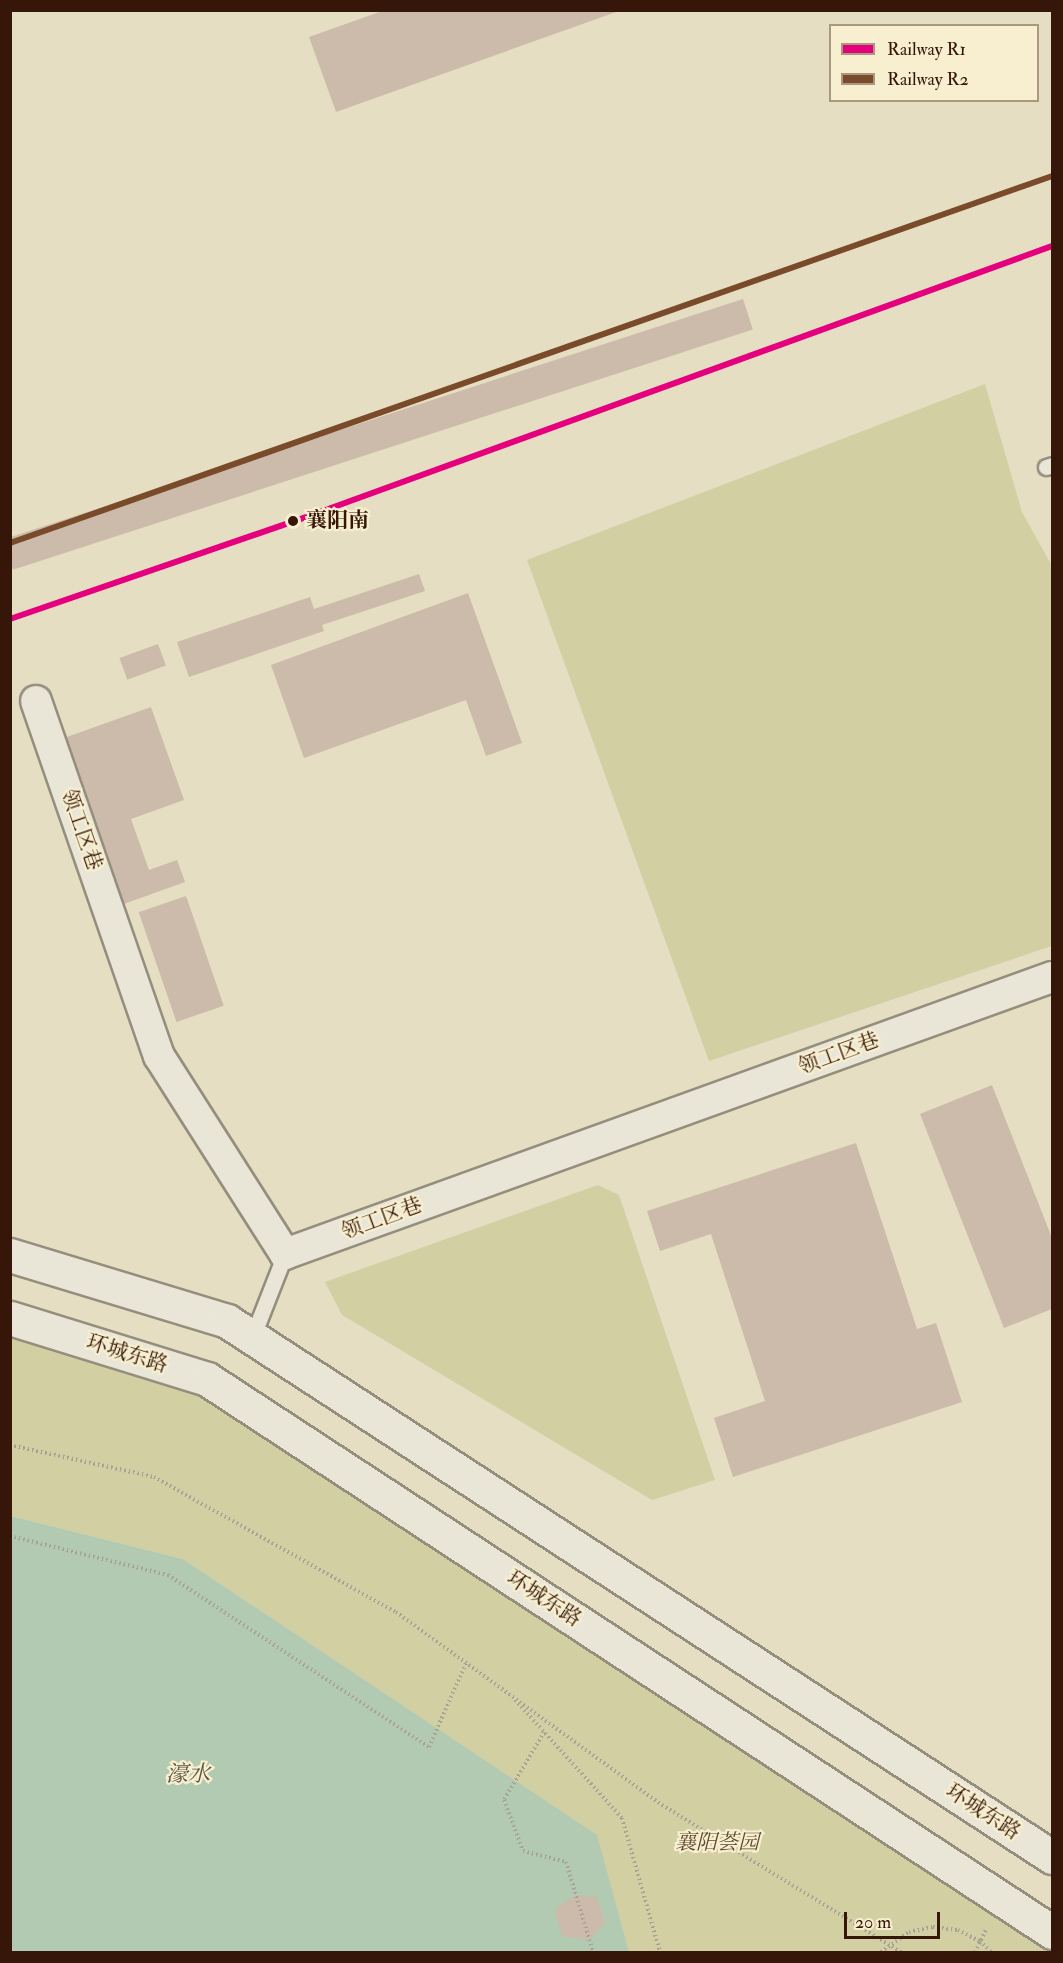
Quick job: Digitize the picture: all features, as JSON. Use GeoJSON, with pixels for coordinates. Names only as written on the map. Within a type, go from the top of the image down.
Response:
{"type":"FeatureCollection","features":[{"type":"Feature","properties":{"kind":"main road","name":"环城东路"},"geometry":{"type":"LineString","coordinates":[[10,1255],[227,1321],[1053,1857]]}},
{"type":"Feature","properties":{"kind":"main road","name":"环城东路"},"geometry":{"type":"LineString","coordinates":[[10,1318],[207,1379],[1053,1932]]}},
{"type":"Feature","properties":{"kind":"street","name":"领工区巷"},"geometry":{"type":"LineString","coordinates":[[36,701],[159,1056],[285,1254],[1053,977]]}},
{"type":"Feature","properties":{"kind":"lane"},"geometry":{"type":"LineString","coordinates":[[252,1338],[285,1254]]}},
{"type":"Feature","properties":{"kind":"path"},"geometry":{"type":"LineString","coordinates":[[10,1445],[154,1477],[396,1612],[662,1805],[902,1953]]}},
{"type":"Feature","properties":{"kind":"path"},"geometry":{"type":"LineString","coordinates":[[10,1536],[168,1575],[429,1747],[466,1663]]}},
{"type":"Feature","properties":{"kind":"path"},"geometry":{"type":"LineString","coordinates":[[508,1693],[622,1818],[660,1953]]}},
{"type":"Feature","properties":{"kind":"path"},"geometry":{"type":"LineString","coordinates":[[544,1732],[504,1800],[523,1851],[566,1862],[593,1953]]}},
{"type":"Feature","properties":{"kind":"path"},"geometry":{"type":"LineString","coordinates":[[881,1953],[888,1944],[909,1932],[933,1927],[958,1930],[980,1941],[991,1953]]}},
{"type":"Feature","properties":{"kind":"green space"},"geometry":{"type":"Polygon","coordinates":[[[985,384],[1022,512],[1052,566],[1052,946],[709,1061],[527,560],[985,384]]]}},
{"type":"Feature","properties":{"kind":"green space"},"geometry":{"type":"Polygon","coordinates":[[[598,1185],[619,1195],[715,1480],[652,1500],[342,1315],[325,1282],[598,1185]]]}},
{"type":"Feature","properties":{"kind":"green space","name":"襄阳荟园"},"geometry":{"type":"Polygon","coordinates":[[[11,1318],[207,1379],[1052,1932],[1052,1952],[629,1952],[596,1835],[183,1559],[11,1516],[11,1318]]]}},
{"type":"Feature","properties":{"kind":"water","name":"濠水"},"geometry":{"type":"Polygon","coordinates":[[[11,1516],[183,1559],[597,1835],[629,1952],[11,1952],[11,1516]]]}},
{"type":"Feature","properties":{"kind":"building"},"geometry":{"type":"Polygon","coordinates":[[[385,10],[619,11],[336,112],[309,37],[385,10]]]}},
{"type":"Feature","properties":{"kind":"building"},"geometry":{"type":"Polygon","coordinates":[[[743,299],[753,329],[13,570],[10,561],[10,537],[743,299]]]}},
{"type":"Feature","properties":{"kind":"building","name":"襄阳南"},"geometry":{"type":"Polygon","coordinates":[[[419,574],[425,591],[322,625],[324,631],[189,677],[177,642],[310,597],[314,609],[419,574]]]}},
{"type":"Feature","properties":{"kind":"building"},"geometry":{"type":"Polygon","coordinates":[[[468,593],[522,743],[486,756],[466,700],[304,758],[271,665],[468,593]]]}},
{"type":"Feature","properties":{"kind":"building"},"geometry":{"type":"Polygon","coordinates":[[[158,644],[166,666],[127,680],[119,658],[158,644]]]}},
{"type":"Feature","properties":{"kind":"building"},"geometry":{"type":"Polygon","coordinates":[[[151,707],[184,800],[131,819],[149,870],[177,860],[185,882],[121,905],[64,738],[151,707]]]}},
{"type":"Feature","properties":{"kind":"building"},"geometry":{"type":"Polygon","coordinates":[[[186,896],[224,1006],[176,1022],[139,912],[186,896]]]}},
{"type":"Feature","properties":{"kind":"building"},"geometry":{"type":"Polygon","coordinates":[[[992,1085],[1052,1238],[1052,1309],[1004,1328],[920,1114],[992,1085]]]}},
{"type":"Feature","properties":{"kind":"building"},"geometry":{"type":"Polygon","coordinates":[[[856,1143],[917,1329],[936,1323],[962,1402],[733,1477],[714,1418],[765,1401],[711,1234],[660,1251],[647,1211],[856,1143]]]}},
{"type":"Feature","properties":{"kind":"building"},"geometry":{"type":"Polygon","coordinates":[[[576,1895],[597,1897],[605,1923],[589,1940],[562,1936],[555,1909],[576,1895]]]}},
{"type":"Feature","properties":{"kind":"rail line","name":"R2"},"geometry":{"type":"LineString","coordinates":[[10,543],[1052,176]]}},
{"type":"Feature","properties":{"kind":"rail line","name":"R1"},"geometry":{"type":"LineString","coordinates":[[10,619],[309,516],[1052,246]]}},
{"type":"Feature","properties":{"kind":"place","name":"襄阳南"},"geometry":{"type":"Point","coordinates":[293,521]}}]}
